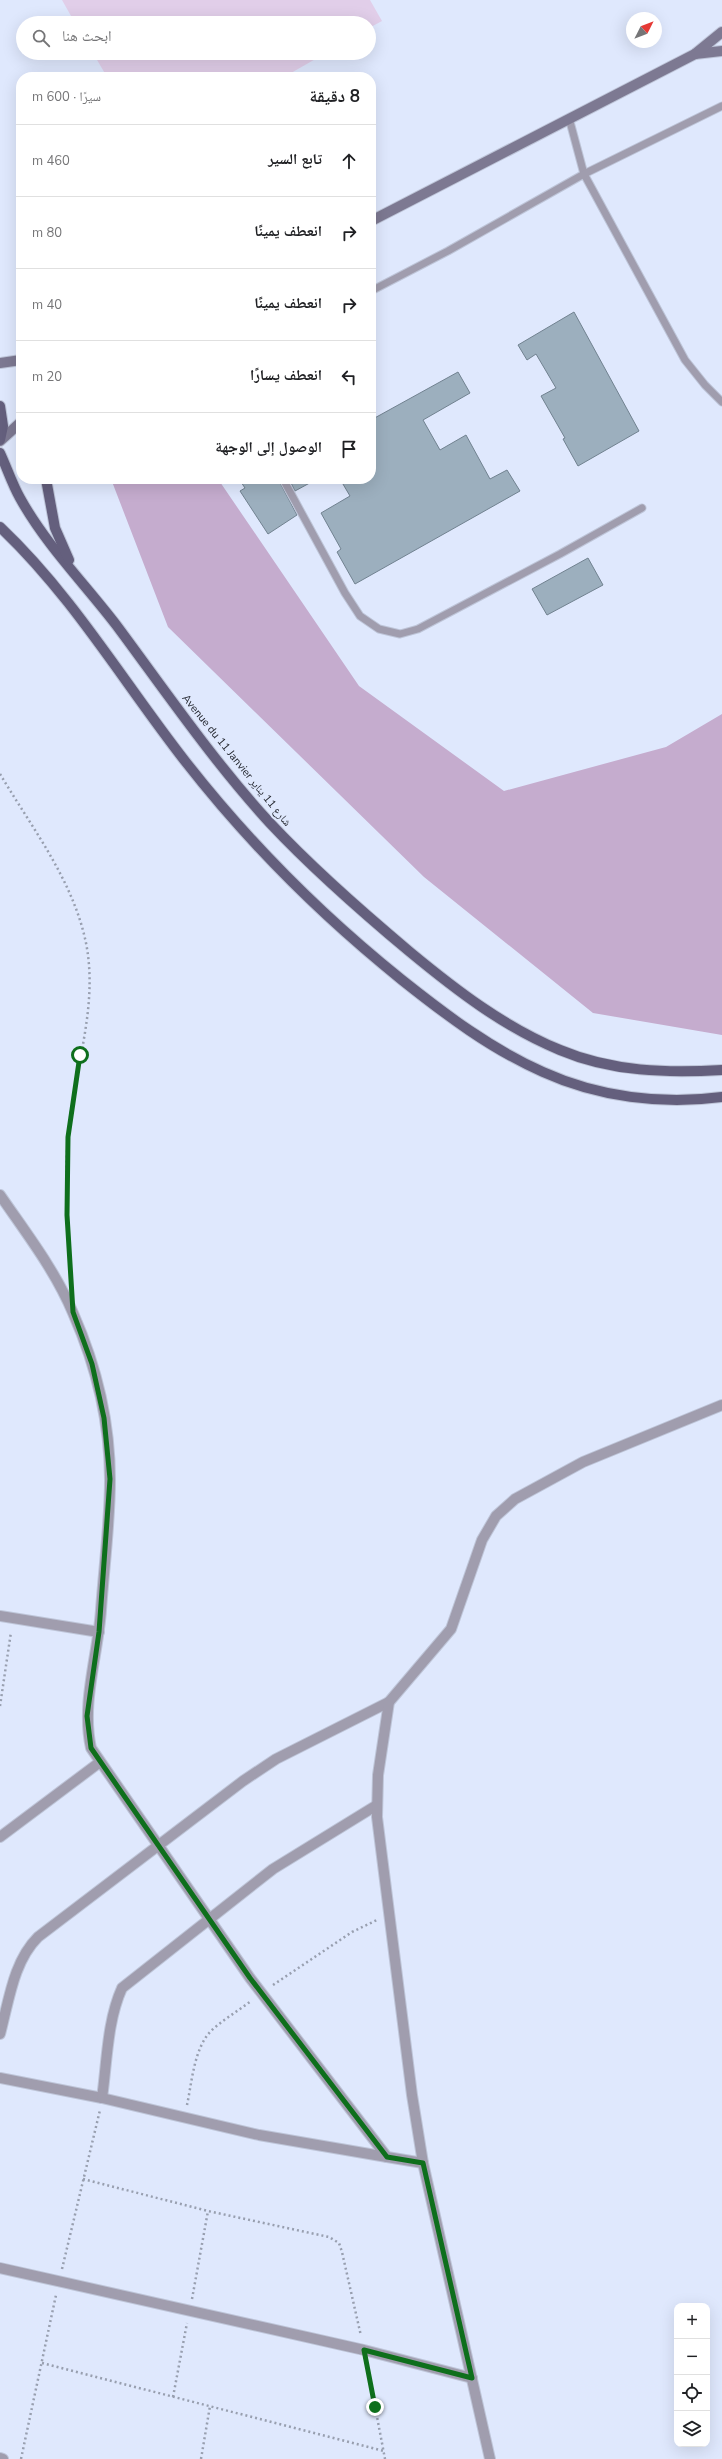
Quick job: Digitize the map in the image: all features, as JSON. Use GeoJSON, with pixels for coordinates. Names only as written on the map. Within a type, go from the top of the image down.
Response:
{"type":"FeatureCollection","features":[{"type":"Feature","properties":{"kind":"main road"},"geometry":{"type":"LineString","coordinates":[[0,406],[3,426],[0,441]]}},
{"type":"Feature","properties":{"kind":"main road","name":"Avenue du 11 Janvier شارع 11 يناير"},"geometry":{"type":"LineString","coordinates":[[0,453],[19,497],[39,528],[209,748],[269,822],[319,873],[439,976],[500,1021],[560,1051],[612,1067],[676,1072],[722,1070]]}},
{"type":"Feature","properties":{"kind":"main road"},"geometry":{"type":"LineString","coordinates":[[47,484],[55,528],[74,573]]}},
{"type":"Feature","properties":{"kind":"main road"},"geometry":{"type":"LineString","coordinates":[[0,527],[56,587],[184,760],[246,835],[296,888],[354,941],[424,998],[484,1041],[544,1072],[594,1090],[635,1098],[672,1100],[722,1097]]}},
{"type":"Feature","properties":{"kind":"street"},"geometry":{"type":"LineString","coordinates":[[376,218],[696,54],[722,32]]}},
{"type":"Feature","properties":{"kind":"street"},"geometry":{"type":"LineString","coordinates":[[696,54],[722,51]]}},
{"type":"Feature","properties":{"kind":"street"},"geometry":{"type":"LineString","coordinates":[[0,363],[16,361]]}},
{"type":"Feature","properties":{"kind":"street"},"geometry":{"type":"LineString","coordinates":[[0,441],[16,427]]}},
{"type":"Feature","properties":{"kind":"street"},"geometry":{"type":"LineString","coordinates":[[0,1195],[50,1269],[73,1312],[92,1364],[104,1418],[110,1479],[99,1632],[87,1716],[91,1748],[262,1994],[387,2157]]}},
{"type":"Feature","properties":{"kind":"street"},"geometry":{"type":"LineString","coordinates":[[0,2034],[19,1963],[26,1948],[38,1937],[158,1843],[276,1759],[389,1702],[451,1630],[482,1540],[496,1516],[515,1500],[583,1462],[722,1405]]}},
{"type":"Feature","properties":{"kind":"street"},"geometry":{"type":"LineString","coordinates":[[0,1616],[99,1632]]}},
{"type":"Feature","properties":{"kind":"street"},"geometry":{"type":"LineString","coordinates":[[389,1702],[378,1775],[377,1805],[388,1915],[423,2163],[490,2459]]}},
{"type":"Feature","properties":{"kind":"street"},"geometry":{"type":"LineString","coordinates":[[0,1837],[32,1816],[100,1762]]}},
{"type":"Feature","properties":{"kind":"street"},"geometry":{"type":"LineString","coordinates":[[102,2098],[116,2001],[122,1988],[273,1869],[377,1805]]}},
{"type":"Feature","properties":{"kind":"street"},"geometry":{"type":"LineString","coordinates":[[0,2078],[102,2098],[259,2135],[423,2163]]}},
{"type":"Feature","properties":{"kind":"street"},"geometry":{"type":"LineString","coordinates":[[0,2268],[364,2350],[472,2378]]}},
{"type":"Feature","properties":{"kind":"lane"},"geometry":{"type":"LineString","coordinates":[[376,288],[584,174],[722,106]]}},
{"type":"Feature","properties":{"kind":"lane"},"geometry":{"type":"LineString","coordinates":[[569,118],[584,174],[684,360],[705,385],[722,402]]}},
{"type":"Feature","properties":{"kind":"lane"},"geometry":{"type":"LineString","coordinates":[[286,484],[345,593],[360,616],[379,630],[400,634],[418,629],[554,558],[642,508]]}},
{"type":"Feature","properties":{"kind":"path"},"geometry":{"type":"LineString","coordinates":[[0,774],[53,859],[75,907],[86,943],[90,979],[89,1011],[74,1085],[68,1137],[67,1215],[71,1282]]}},
{"type":"Feature","properties":{"kind":"path"},"geometry":{"type":"LineString","coordinates":[[0,1706],[12,1618]]}},
{"type":"Feature","properties":{"kind":"path"},"geometry":{"type":"LineString","coordinates":[[184,2117],[200,2050],[211,2031],[352,1932],[388,1915]]}},
{"type":"Feature","properties":{"kind":"path"},"geometry":{"type":"LineString","coordinates":[[83,2179],[208,2211],[317,2234],[339,2243],[364,2350],[386,2459]]}},
{"type":"Feature","properties":{"kind":"path"},"geometry":{"type":"LineString","coordinates":[[42,2363],[384,2451]]}},
{"type":"Feature","properties":{"kind":"path"},"geometry":{"type":"LineString","coordinates":[[201,2459],[210,2406]]}},
{"type":"Feature","properties":{"kind":"shaded area"},"geometry":{"type":"Polygon","coordinates":[[[62,0],[370,0],[382,21],[376,24],[376,16],[71,16],[62,0]]]}},
{"type":"Feature","properties":{"kind":"shaded area"},"geometry":{"type":"Polygon","coordinates":[[[97,60],[314,60],[293,72],[104,72],[97,60]]]}},
{"type":"Feature","properties":{"kind":"shaded area"},"geometry":{"type":"Polygon","coordinates":[[[113,484],[221,484],[359,686],[504,791],[666,747],[722,714],[722,1035],[593,1013],[424,877],[168,627],[113,484]]]}},
{"type":"Feature","properties":{"kind":"building"},"geometry":{"type":"Polygon","coordinates":[[[574,312],[639,431],[578,466],[563,439],[565,438],[541,396],[556,388],[536,354],[527,360],[518,345],[574,312]]]}},
{"type":"Feature","properties":{"kind":"building"},"geometry":{"type":"Polygon","coordinates":[[[458,372],[470,393],[423,420],[440,450],[466,435],[490,479],[507,470],[520,491],[355,584],[337,552],[341,549],[321,513],[350,496],[343,484],[376,484],[376,417],[458,372]]]}},
{"type":"Feature","properties":{"kind":"building"},"geometry":{"type":"Polygon","coordinates":[[[242,484],[281,484],[297,515],[268,534],[240,491],[245,488],[242,484]]]}},
{"type":"Feature","properties":{"kind":"building"},"geometry":{"type":"Polygon","coordinates":[[[292,484],[308,484],[295,491],[292,484]]]}},
{"type":"Feature","properties":{"kind":"building"},"geometry":{"type":"Polygon","coordinates":[[[588,558],[603,585],[547,615],[532,589],[588,558]]]}},
{"type":"Feature","properties":{"kind":"route"},"geometry":{"type":"LineString","coordinates":[[80,1055],[74,1085],[68,1137],[67,1170],[67,1215],[73,1312],[92,1364],[104,1418],[110,1479],[108,1538],[99,1632],[87,1716],[91,1748],[250,1978],[387,2157],[423,2163],[472,2378],[364,2350],[375,2407]]}}]}
